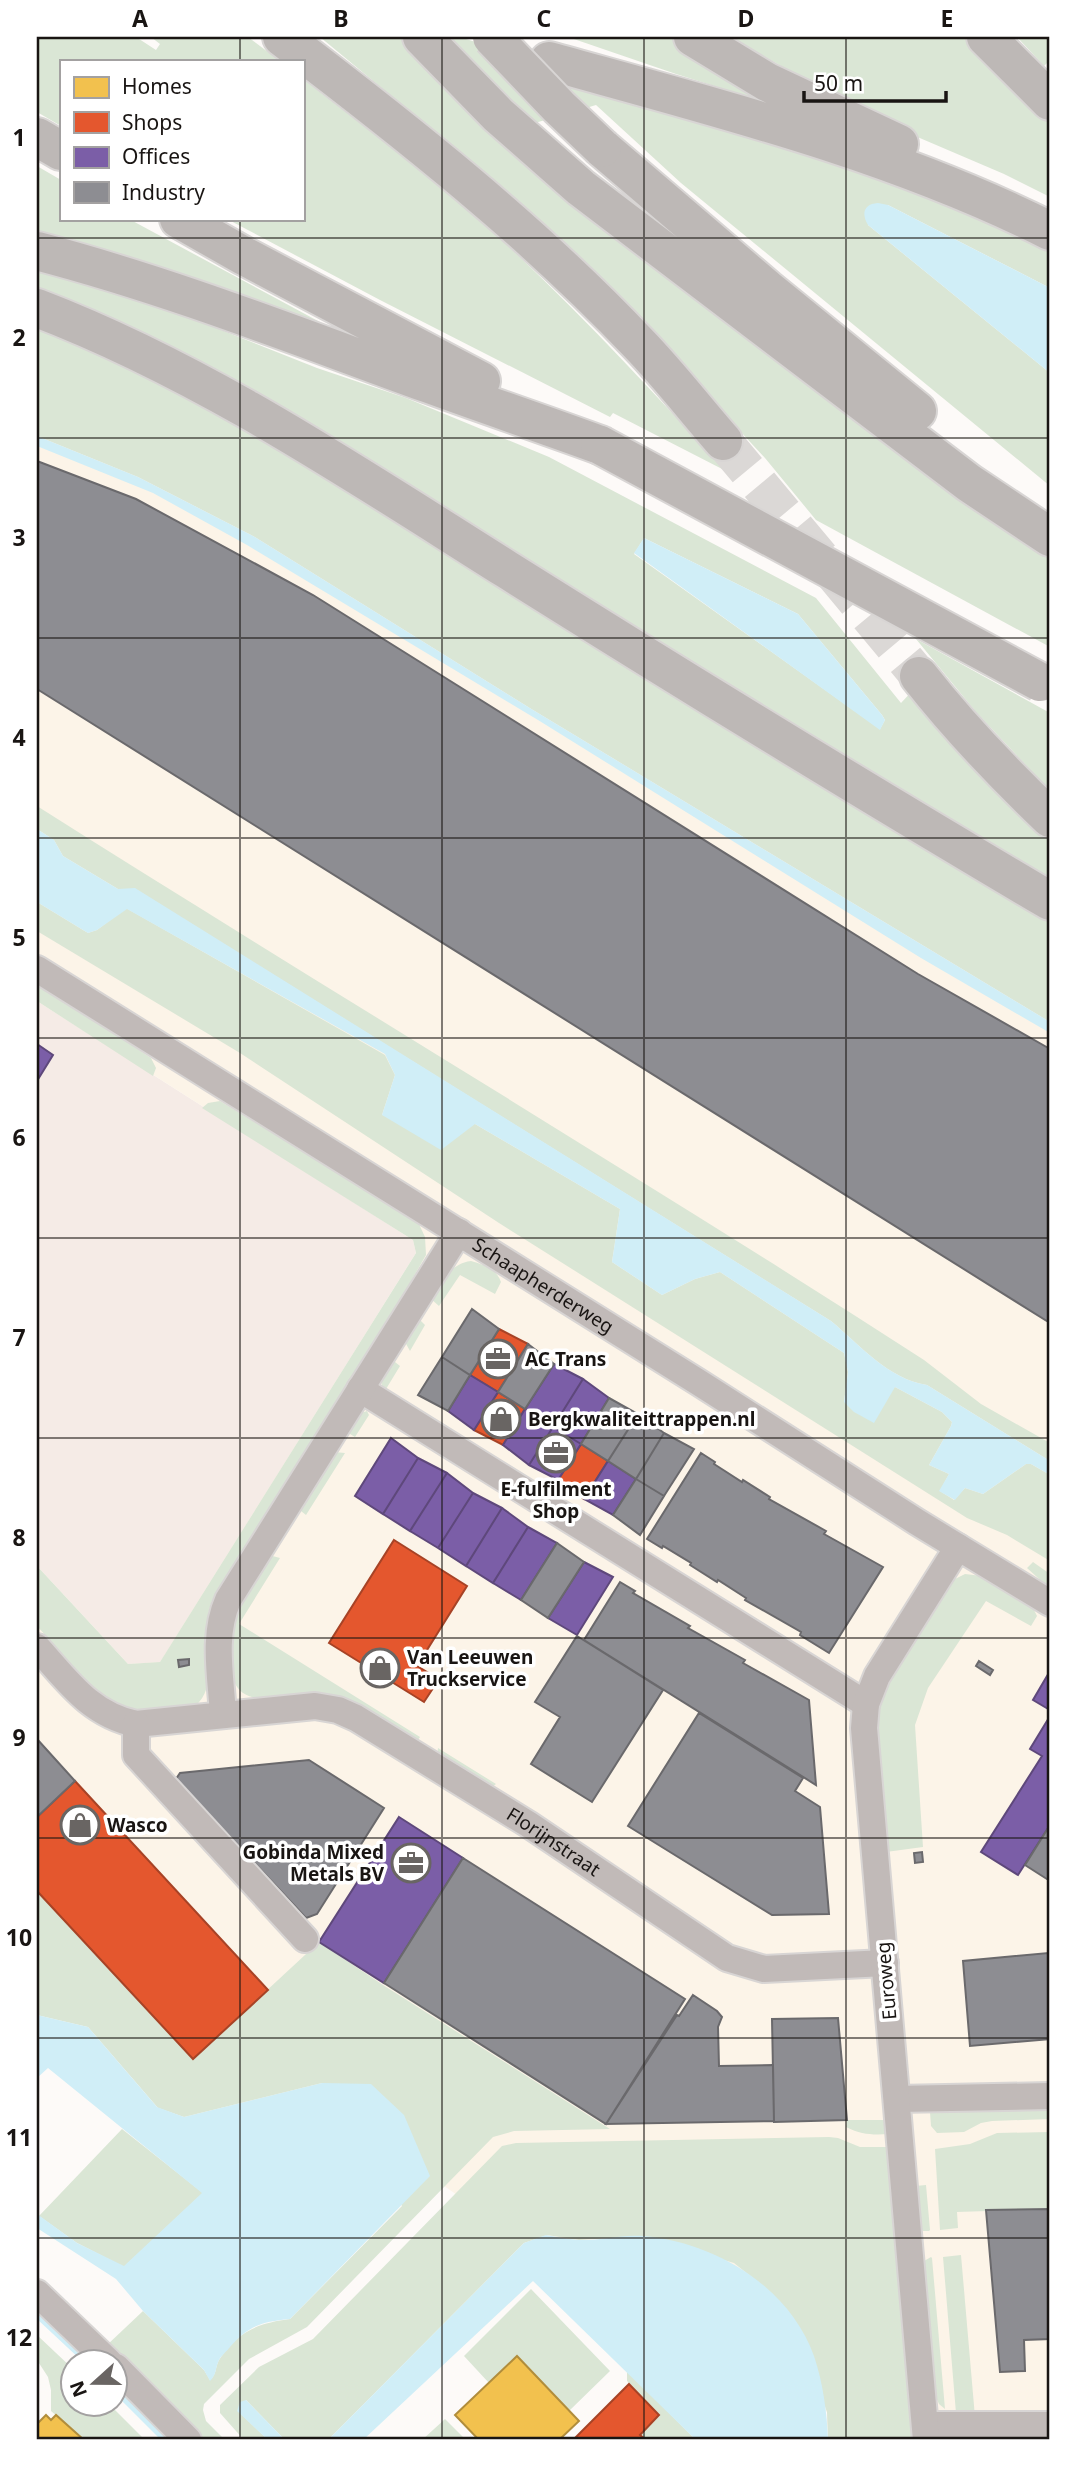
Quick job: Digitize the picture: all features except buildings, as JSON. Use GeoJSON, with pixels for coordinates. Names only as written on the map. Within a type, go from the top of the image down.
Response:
{"type":"FeatureCollection","features":[{"type":"Feature","properties":{"kind":"highway"},"geometry":{"type":"LineString","coordinates":[[282,37],[482,195],[558,264],[640,345],[723,441]]}},
{"type":"Feature","properties":{"kind":"highway"},"geometry":{"type":"LineString","coordinates":[[422,37],[498,115],[581,188],[969,483],[1050,537]]}},
{"type":"Feature","properties":{"kind":"highway"},"geometry":{"type":"LineString","coordinates":[[492,37],[602,148],[767,289],[983,464],[1050,522]]}},
{"type":"Feature","properties":{"kind":"highway"},"geometry":{"type":"LineString","coordinates":[[693,37],[766,82],[990,184],[1050,222]]}},
{"type":"Feature","properties":{"kind":"highway"},"geometry":{"type":"LineString","coordinates":[[986,37],[1044,94]]}},
{"type":"Feature","properties":{"kind":"highway"},"geometry":{"type":"LineString","coordinates":[[549,61],[849,149],[959,189],[1050,231]]}},
{"type":"Feature","properties":{"kind":"highway"},"geometry":{"type":"LineString","coordinates":[[37,137],[60,150]]}},
{"type":"Feature","properties":{"kind":"highway"},"geometry":{"type":"LineString","coordinates":[[181,220],[244,257],[600,445],[1045,686]]}},
{"type":"Feature","properties":{"kind":"highway"},"geometry":{"type":"LineString","coordinates":[[37,251],[95,266],[266,322],[600,445]]}},
{"type":"Feature","properties":{"kind":"highway"},"geometry":{"type":"LineString","coordinates":[[37,308],[166,366],[305,443],[798,752],[1050,901]]}},
{"type":"Feature","properties":{"kind":"highway"},"geometry":{"type":"LineString","coordinates":[[919,677],[1050,818]]}},
{"type":"Feature","properties":{"kind":"street","name":"Schaapherderweg"},"geometry":{"type":"LineString","coordinates":[[37,969],[1050,1603]]}},
{"type":"Feature","properties":{"kind":"street"},"geometry":{"type":"LineString","coordinates":[[223,1715],[218,1633],[220,1617],[238,1582],[459,1232]]}},
{"type":"Feature","properties":{"kind":"street"},"geometry":{"type":"LineString","coordinates":[[359,1389],[866,1704]]}},
{"type":"Feature","properties":{"kind":"street","name":"Euroweg"},"geometry":{"type":"LineString","coordinates":[[926,2433],[864,1728],[866,1704],[877,1676],[958,1547]]}},
{"type":"Feature","properties":{"kind":"street","name":"Florijnstraat"},"geometry":{"type":"LineString","coordinates":[[37,1647],[92,1706],[104,1714],[136,1724],[316,1706],[338,1710],[356,1718],[528,1824],[727,1958],[764,1969],[885,1963]]}},
{"type":"Feature","properties":{"kind":"street"},"geometry":{"type":"LineString","coordinates":[[136,1724],[136,1755],[304,1939]]}},
{"type":"Feature","properties":{"kind":"street"},"geometry":{"type":"LineString","coordinates":[[897,2099],[1050,2096]]}},
{"type":"Feature","properties":{"kind":"street"},"geometry":{"type":"LineString","coordinates":[[37,2292],[95,2348]]}},
{"type":"Feature","properties":{"kind":"street"},"geometry":{"type":"LineString","coordinates":[[130,2382],[188,2440]]}},
{"type":"Feature","properties":{"kind":"street"},"geometry":{"type":"LineString","coordinates":[[926,2433],[988,2433],[1050,2425]]}},
{"type":"Feature","properties":{"kind":"shaded area"},"geometry":{"type":"Polygon","coordinates":[[[37,382],[1050,966],[1050,2440],[828,2440],[827,2412],[642,2236],[524,2242],[430,2176],[184,2117],[88,2027],[37,2015],[37,1566],[128,1664],[160,1662],[416,1253],[413,1240],[37,1001],[37,382]]]}},
{"type":"Feature","properties":{"kind":"shaded area"},"geometry":{"type":"Polygon","coordinates":[[[37,1001],[413,1240],[416,1253],[160,1663],[128,1664],[37,1566],[37,1001]]]}},
{"type":"Feature","properties":{"kind":"green space"},"geometry":{"type":"Polygon","coordinates":[[[37,37],[136,37],[156,50],[160,44],[151,37],[248,37],[279,60],[60,60],[60,125],[37,112],[37,37]]]}},
{"type":"Feature","properties":{"kind":"green space"},"geometry":{"type":"Polygon","coordinates":[[[320,37],[460,37],[806,149],[1050,242],[1050,288],[888,205],[868,225],[1050,373],[1050,486],[681,183],[596,105],[563,115],[573,145],[545,120],[508,131],[1050,559],[1050,647],[816,520],[765,458],[664,349],[470,161],[320,37]]]}},
{"type":"Feature","properties":{"kind":"green space"},"geometry":{"type":"Polygon","coordinates":[[[568,37],[676,37],[811,116],[676,74],[568,37]]]}},
{"type":"Feature","properties":{"kind":"green space"},"geometry":{"type":"Polygon","coordinates":[[[729,37],[964,37],[1020,87],[1050,124],[1050,197],[1004,174],[880,121],[729,37]]]}},
{"type":"Feature","properties":{"kind":"green space"},"geometry":{"type":"Polygon","coordinates":[[[1017,37],[1050,37],[1050,60],[1044,66],[1017,37]]]}},
{"type":"Feature","properties":{"kind":"green space"},"geometry":{"type":"Polygon","coordinates":[[[304,80],[483,223],[590,326],[726,471],[613,413],[610,417],[229,220],[304,220],[304,80]]]}},
{"type":"Feature","properties":{"kind":"green space"},"geometry":{"type":"Polygon","coordinates":[[[37,166],[60,179],[60,220],[131,220],[370,349],[37,233],[37,166]]]}},
{"type":"Feature","properties":{"kind":"green space"},"geometry":{"type":"Polygon","coordinates":[[[37,269],[201,322],[317,368],[406,398],[549,457],[816,598],[901,703],[915,688],[1050,835],[1050,892],[37,301],[37,269]],[[644,538],[634,554],[880,729],[885,720],[882,715],[798,614],[644,538]]]}},
{"type":"Feature","properties":{"kind":"green space"},"geometry":{"type":"Polygon","coordinates":[[[37,319],[190,394],[1050,917],[1050,1022],[533,710],[253,536],[138,477],[37,436],[37,319]]]}},
{"type":"Feature","properties":{"kind":"green space"},"geometry":{"type":"Polygon","coordinates":[[[916,639],[1050,713],[1050,791],[976,712],[916,639]]]}},
{"type":"Feature","properties":{"kind":"green space"},"geometry":{"type":"Polygon","coordinates":[[[37,806],[924,1360],[981,1404],[1050,1443],[1050,1461],[927,1385],[913,1382],[887,1368],[831,1321],[135,889],[118,889],[63,856],[54,840],[37,829],[37,806]]]}},
{"type":"Feature","properties":{"kind":"green space"},"geometry":{"type":"Polygon","coordinates":[[[37,902],[88,933],[97,930],[126,908],[385,1055],[395,1075],[382,1115],[475,1124],[620,1209],[612,1262],[662,1295],[695,1279],[720,1272],[844,1353],[848,1372],[844,1402],[895,1387],[942,1412],[952,1422],[929,1465],[949,1474],[940,1491],[954,1500],[965,1488],[983,1494],[1026,1464],[1050,1475],[1050,1561],[1007,1535],[967,1518],[499,1223],[240,1053],[37,931],[37,902]]]}},
{"type":"Feature","properties":{"kind":"green space"},"geometry":{"type":"Polygon","coordinates":[[[37,982],[151,1058],[156,1068],[153,1076],[37,1001],[37,982]]]}},
{"type":"Feature","properties":{"kind":"green space"},"geometry":{"type":"Polygon","coordinates":[[[220,1101],[418,1222],[425,1237],[426,1255],[382,1332],[212,1601],[207,1628],[208,1684],[203,1696],[195,1706],[140,1711],[112,1701],[98,1690],[70,1664],[37,1626],[37,1566],[128,1664],[160,1662],[416,1253],[413,1240],[202,1108],[208,1103],[220,1101]]]}},
{"type":"Feature","properties":{"kind":"green space"},"geometry":{"type":"Polygon","coordinates":[[[471,1261],[496,1273],[501,1282],[495,1294],[460,1275],[439,1306],[431,1299],[443,1280],[457,1266],[471,1261]]]}},
{"type":"Feature","properties":{"kind":"green space"},"geometry":{"type":"Polygon","coordinates":[[[421,1321],[425,1325],[410,1351],[405,1342],[416,1322],[421,1321]]]}},
{"type":"Feature","properties":{"kind":"green space"},"geometry":{"type":"Polygon","coordinates":[[[391,1362],[400,1366],[383,1394],[381,1379],[391,1362]]]}},
{"type":"Feature","properties":{"kind":"green space"},"geometry":{"type":"Polygon","coordinates":[[[367,1411],[369,1415],[355,1437],[350,1434],[349,1429],[358,1414],[367,1411]]]}},
{"type":"Feature","properties":{"kind":"green space"},"geometry":{"type":"Polygon","coordinates":[[[334,1452],[345,1453],[306,1515],[299,1504],[334,1452]]]}},
{"type":"Feature","properties":{"kind":"green space"},"geometry":{"type":"Polygon","coordinates":[[[269,1555],[280,1558],[239,1624],[420,1737],[415,1745],[252,1697],[237,1687],[230,1668],[230,1624],[239,1600],[269,1555]]]}},
{"type":"Feature","properties":{"kind":"green space"},"geometry":{"type":"Polygon","coordinates":[[[1033,1562],[1050,1574],[1050,1589],[1027,1568],[1033,1562]]]}},
{"type":"Feature","properties":{"kind":"green space"},"geometry":{"type":"Polygon","coordinates":[[[965,1574],[982,1576],[1032,1606],[1037,1616],[1031,1626],[986,1601],[928,1688],[915,1725],[923,1847],[886,1852],[876,1740],[879,1707],[891,1677],[910,1643],[951,1581],[965,1574]]]}},
{"type":"Feature","properties":{"kind":"green space"},"geometry":{"type":"Polygon","coordinates":[[[438,1748],[496,1784],[488,1790],[437,1757],[438,1748]]]}},
{"type":"Feature","properties":{"kind":"green space"},"geometry":{"type":"Polygon","coordinates":[[[37,1891],[193,2059],[319,1942],[610,2129],[514,2131],[493,2137],[307,2327],[249,2359],[204,2404],[206,2421],[225,2440],[197,2440],[130,2371],[130,2348],[106,2346],[143,2311],[204,2370],[210,2380],[219,2360],[233,2342],[259,2326],[290,2319],[402,2206],[322,2083],[184,2117],[158,2108],[88,2027],[37,2015],[37,1891]]]}},
{"type":"Feature","properties":{"kind":"green space"},"geometry":{"type":"Polygon","coordinates":[[[1050,2106],[1050,2119],[992,2121],[981,2123],[964,2132],[937,2133],[931,2126],[930,2112],[941,2108],[1050,2106]]]}},
{"type":"Feature","properties":{"kind":"green space"},"geometry":{"type":"Polygon","coordinates":[[[847,2120],[886,2120],[890,2134],[857,2132],[846,2127],[847,2120]]]}},
{"type":"Feature","properties":{"kind":"green space"},"geometry":{"type":"Polygon","coordinates":[[[122,2129],[203,2193],[124,2267],[77,2243],[39,2216],[122,2129]]]}},
{"type":"Feature","properties":{"kind":"green space"},"geometry":{"type":"Polygon","coordinates":[[[1050,2132],[1050,2209],[957,2212],[958,2228],[940,2230],[935,2149],[970,2144],[997,2133],[1050,2132]]]}},
{"type":"Feature","properties":{"kind":"green space"},"geometry":{"type":"Polygon","coordinates":[[[829,2137],[860,2147],[889,2147],[916,2440],[828,2440],[827,2412],[792,2316],[769,2291],[734,2263],[642,2236],[579,2240],[547,2235],[524,2243],[328,2440],[285,2440],[246,2400],[238,2411],[268,2440],[244,2440],[220,2413],[220,2405],[259,2367],[313,2339],[502,2146],[516,2143],[829,2137]]]}},
{"type":"Feature","properties":{"kind":"green space"},"geometry":{"type":"Polygon","coordinates":[[[926,2185],[930,2230],[923,2231],[919,2225],[915,2186],[926,2185]]]}},
{"type":"Feature","properties":{"kind":"green space"},"geometry":{"type":"Polygon","coordinates":[[[961,2255],[975,2417],[956,2413],[943,2257],[961,2255]]]}},
{"type":"Feature","properties":{"kind":"green space"},"geometry":{"type":"Polygon","coordinates":[[[931,2257],[945,2409],[939,2404],[933,2391],[922,2265],[931,2257]]]}},
{"type":"Feature","properties":{"kind":"green space"},"geometry":{"type":"Polygon","coordinates":[[[531,2289],[610,2371],[569,2411],[517,2356],[489,2383],[464,2356],[531,2289]]]}},
{"type":"Feature","properties":{"kind":"green space"},"geometry":{"type":"Polygon","coordinates":[[[37,2335],[60,2357],[60,2418],[123,2418],[145,2440],[84,2440],[51,2411],[48,2377],[37,2360],[37,2335]]]}},
{"type":"Feature","properties":{"kind":"green space"},"geometry":{"type":"Polygon","coordinates":[[[627,2371],[696,2440],[646,2440],[640,2435],[659,2415],[627,2381],[627,2371]]]}},
{"type":"Feature","properties":{"kind":"green space"},"geometry":{"type":"Polygon","coordinates":[[[445,2419],[466,2440],[422,2440],[445,2419]]]}},
{"type":"Feature","properties":{"kind":"water"},"geometry":{"type":"Polygon","coordinates":[[[878,203],[888,205],[1050,288],[1050,373],[868,225],[865,210],[878,203]]]}},
{"type":"Feature","properties":{"kind":"water"},"geometry":{"type":"Polygon","coordinates":[[[37,436],[138,477],[253,536],[533,710],[1050,1022],[1050,1033],[921,958],[538,720],[247,545],[153,493],[37,446],[37,436]]]}},
{"type":"Feature","properties":{"kind":"water"},"geometry":{"type":"Polygon","coordinates":[[[644,538],[798,614],[882,715],[885,720],[880,730],[634,553],[644,538]]]}},
{"type":"Feature","properties":{"kind":"water"},"geometry":{"type":"Polygon","coordinates":[[[37,829],[54,840],[63,856],[118,889],[135,888],[831,1321],[887,1368],[913,1382],[927,1385],[1050,1461],[1050,1475],[1026,1464],[983,1494],[965,1488],[955,1500],[939,1491],[949,1474],[929,1465],[952,1422],[942,1412],[895,1387],[874,1423],[854,1412],[844,1402],[848,1372],[844,1353],[720,1272],[695,1279],[662,1295],[612,1262],[620,1209],[475,1124],[441,1150],[382,1115],[395,1075],[385,1054],[127,909],[97,930],[88,933],[37,902],[37,829]]]}},
{"type":"Feature","properties":{"kind":"water"},"geometry":{"type":"Polygon","coordinates":[[[37,2015],[88,2027],[157,2107],[184,2117],[322,2083],[371,2084],[404,2115],[430,2176],[290,2319],[257,2326],[243,2334],[220,2358],[210,2381],[204,2370],[143,2311],[116,2279],[37,2228],[37,2214],[77,2243],[124,2266],[202,2193],[48,2068],[37,2078],[37,2015]]]}},
{"type":"Feature","properties":{"kind":"water"},"geometry":{"type":"Polygon","coordinates":[[[546,2235],[578,2240],[643,2236],[670,2240],[696,2247],[746,2272],[768,2289],[787,2309],[802,2331],[820,2377],[828,2440],[696,2440],[533,2281],[363,2440],[328,2440],[524,2243],[546,2235]]]}},
{"type":"Feature","properties":{"kind":"water"},"geometry":{"type":"Polygon","coordinates":[[[37,2309],[78,2348],[68,2348],[37,2319],[37,2309]]]}},
{"type":"Feature","properties":{"kind":"water"},"geometry":{"type":"Polygon","coordinates":[[[130,2399],[170,2440],[161,2440],[130,2409],[130,2399]]]}},
{"type":"Feature","properties":{"kind":"water"},"geometry":{"type":"Polygon","coordinates":[[[246,2400],[285,2440],[268,2440],[237,2411],[240,2402],[246,2400]]]}},
{"type":"Feature","properties":{"kind":"tunnel"},"geometry":{"type":"LineString","coordinates":[[723,441],[919,676]]}},
{"type":"Feature","properties":{"kind":"place","name":"AC Trans"},"geometry":{"type":"Point","coordinates":[498,1359]}},
{"type":"Feature","properties":{"kind":"place","name":"Bergkwaliteittrappen.nl"},"geometry":{"type":"Point","coordinates":[501,1419]}},
{"type":"Feature","properties":{"kind":"place","name":"E-fulfilment Shop"},"geometry":{"type":"Point","coordinates":[556,1453]}},
{"type":"Feature","properties":{"kind":"place","name":"Van Leeuwen Truckservice"},"geometry":{"type":"Point","coordinates":[380,1668]}},
{"type":"Feature","properties":{"kind":"place","name":"Wasco"},"geometry":{"type":"Point","coordinates":[80,1825]}},
{"type":"Feature","properties":{"kind":"place","name":"Gobinda Mixed Metals BV"},"geometry":{"type":"Point","coordinates":[411,1863]}}]}
